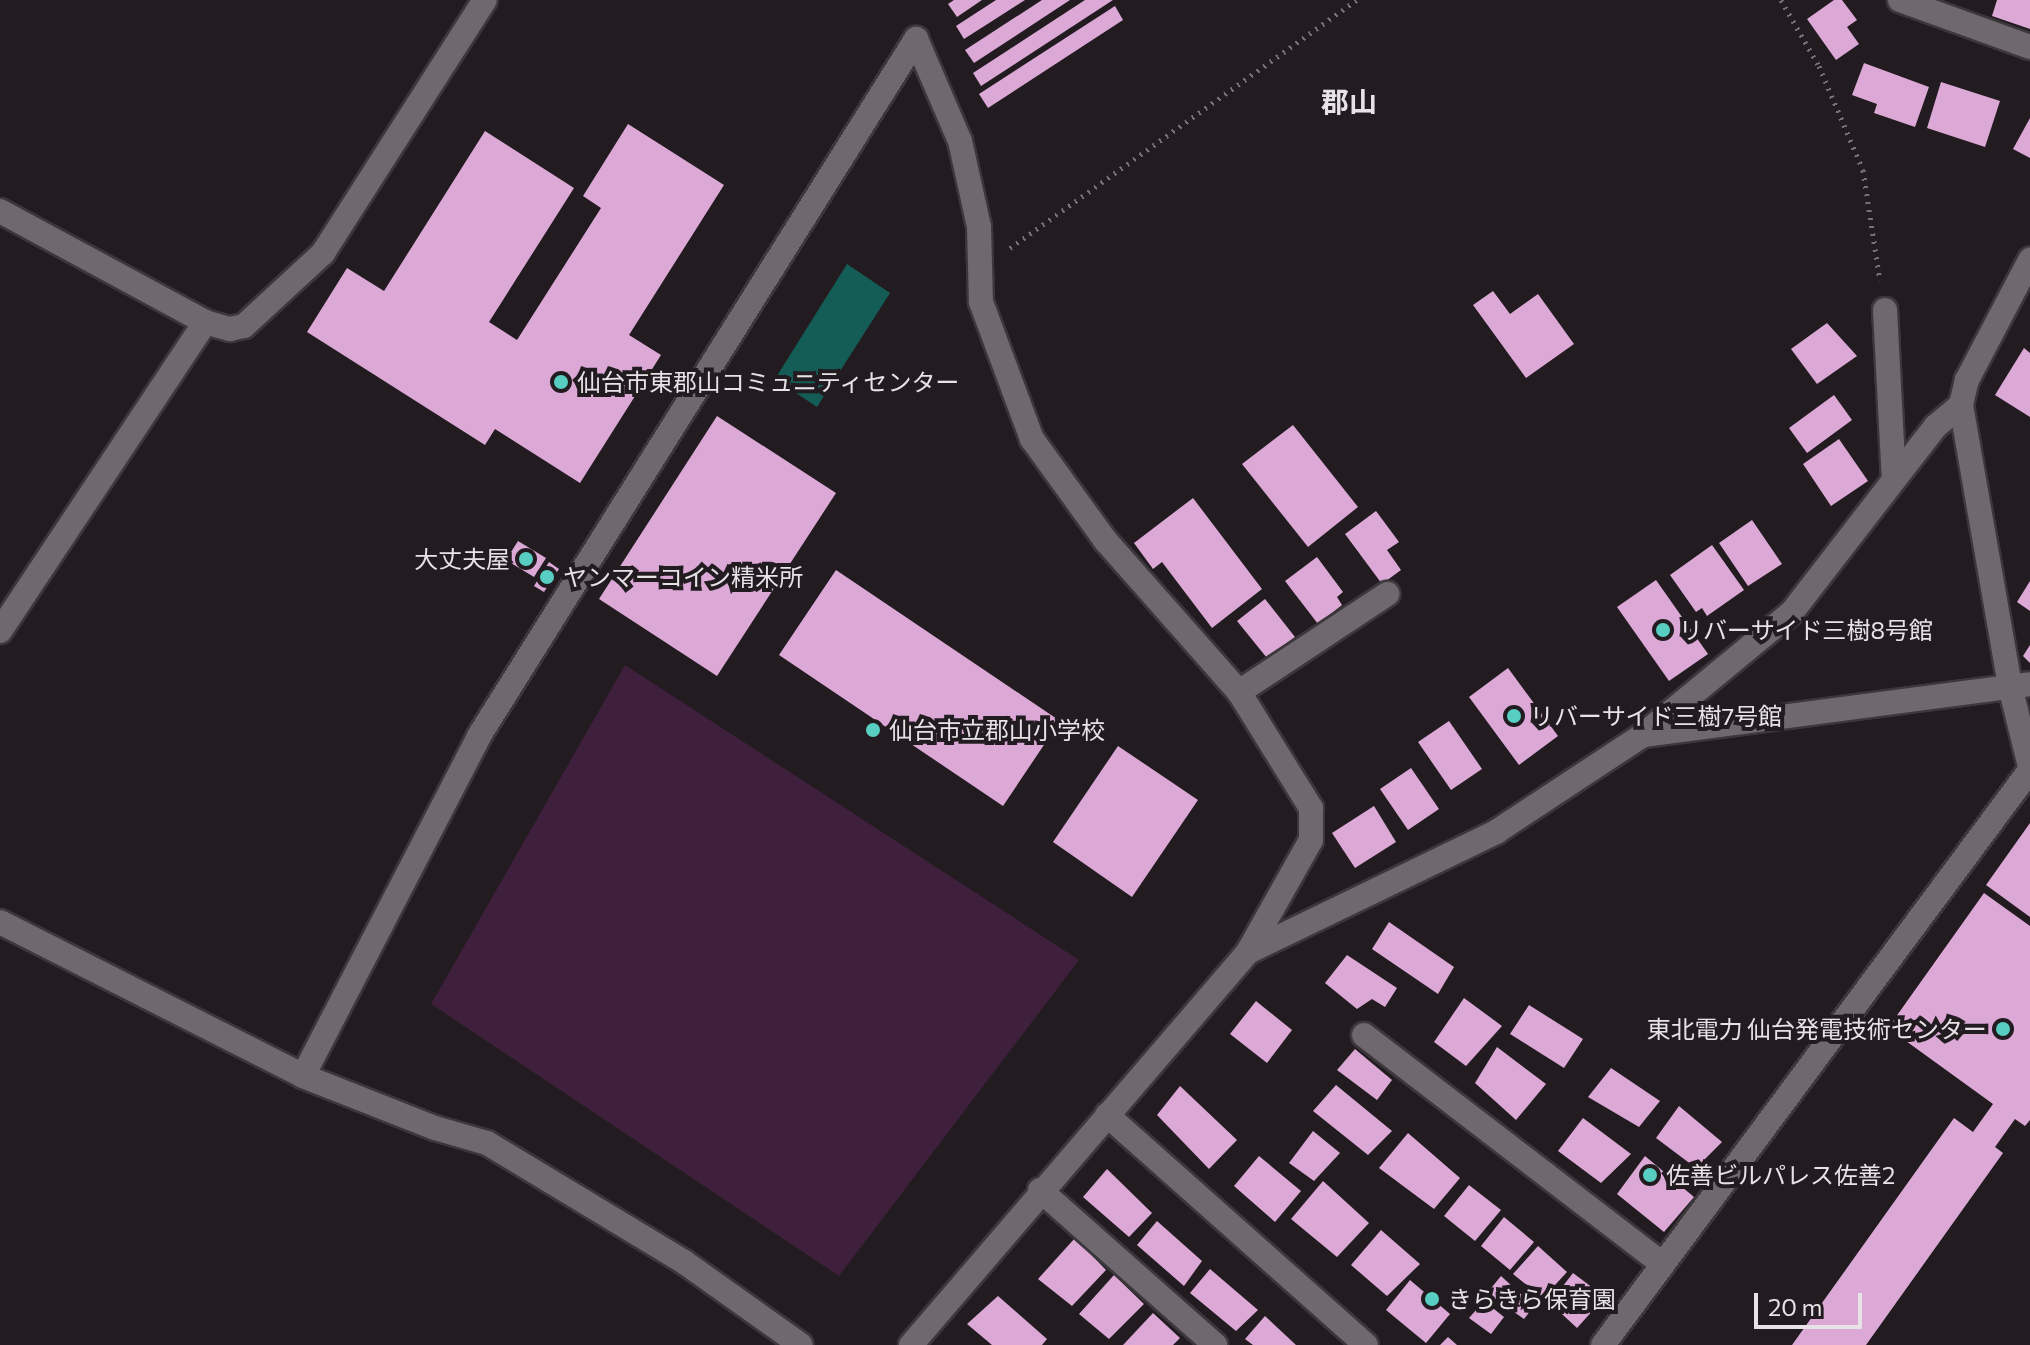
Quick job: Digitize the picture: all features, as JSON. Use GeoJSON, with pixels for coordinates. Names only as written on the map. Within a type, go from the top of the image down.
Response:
{"type":"FeatureCollection","features":[{"type":"Feature","properties":{"kind":"street"},"geometry":{"type":"LineString","coordinates":[[0,211],[205,322],[230,329],[244,326],[323,253],[485,0]]}},
{"type":"Feature","properties":{"kind":"street"},"geometry":{"type":"LineString","coordinates":[[1900,0],[2030,47]]}},
{"type":"Feature","properties":{"kind":"street"},"geometry":{"type":"LineString","coordinates":[[303,1076],[479,736],[916,39],[960,141],[979,227],[981,302],[1032,439],[1105,540],[1239,692],[1311,808],[1311,840],[1248,952],[1040,1190],[911,1345]]}},
{"type":"Feature","properties":{"kind":"street"},"geometry":{"type":"LineString","coordinates":[[1603,1345],[1660,1262],[2030,769],[2020,685],[1961,405],[1967,380],[2030,260]]}},
{"type":"Feature","properties":{"kind":"street"},"geometry":{"type":"LineString","coordinates":[[1885,310],[1894,479]]}},
{"type":"Feature","properties":{"kind":"street"},"geometry":{"type":"LineString","coordinates":[[0,631],[205,322]]}},
{"type":"Feature","properties":{"kind":"street"},"geometry":{"type":"LineString","coordinates":[[1248,952],[1496,832],[1643,735],[1792,612],[1936,426],[1961,405]]}},
{"type":"Feature","properties":{"kind":"street"},"geometry":{"type":"LineString","coordinates":[[1239,692],[1387,594]]}},
{"type":"Feature","properties":{"kind":"street"},"geometry":{"type":"LineString","coordinates":[[1643,735],[2020,685]]}},
{"type":"Feature","properties":{"kind":"street"},"geometry":{"type":"LineString","coordinates":[[0,922],[303,1076],[487,1143],[684,1262],[801,1345]]}},
{"type":"Feature","properties":{"kind":"street"},"geometry":{"type":"LineString","coordinates":[[1364,1035],[1660,1262]]}},
{"type":"Feature","properties":{"kind":"street"},"geometry":{"type":"LineString","coordinates":[[1107,1115],[1366,1345]]}},
{"type":"Feature","properties":{"kind":"street"},"geometry":{"type":"LineString","coordinates":[[1040,1190],[1215,1345]]}},
{"type":"Feature","properties":{"kind":"path"},"geometry":{"type":"LineString","coordinates":[[980,269],[1357,0]]}},
{"type":"Feature","properties":{"kind":"path"},"geometry":{"type":"LineString","coordinates":[[1781,0],[1819,66],[1863,170],[1885,310]]}},
{"type":"Feature","properties":{"kind":"shaded area"},"geometry":{"type":"Polygon","coordinates":[[[847,264],[890,293],[817,407],[775,379],[847,264]]]}},
{"type":"Feature","properties":{"kind":"shaded area"},"geometry":{"type":"Polygon","coordinates":[[[625,665],[1079,960],[839,1276],[431,1004],[625,665]]]}},
{"type":"Feature","properties":{"kind":"building"},"geometry":{"type":"Polygon","coordinates":[[[954,0],[982,0],[957,17],[948,4],[954,0]]]}},
{"type":"Feature","properties":{"kind":"building"},"geometry":{"type":"Polygon","coordinates":[[[996,0],[1025,0],[964,39],[956,26],[996,0]]]}},
{"type":"Feature","properties":{"kind":"building"},"geometry":{"type":"Polygon","coordinates":[[[1042,0],[1070,0],[974,63],[965,50],[1042,0]]]}},
{"type":"Feature","properties":{"kind":"building"},"geometry":{"type":"Polygon","coordinates":[[[1085,0],[1113,0],[981,86],[973,73],[1085,0]]]}},
{"type":"Feature","properties":{"kind":"building"},"geometry":{"type":"Polygon","coordinates":[[[1834,0],[1842,0],[1857,20],[1847,27],[1859,44],[1836,60],[1807,19],[1834,0]]]}},
{"type":"Feature","properties":{"kind":"building"},"geometry":{"type":"Polygon","coordinates":[[[1997,0],[2030,0],[2030,29],[1992,16],[1997,0]]]}},
{"type":"Feature","properties":{"kind":"building"},"geometry":{"type":"Polygon","coordinates":[[[1115,6],[1123,20],[988,108],[979,94],[1115,6]]]}},
{"type":"Feature","properties":{"kind":"building"},"geometry":{"type":"Polygon","coordinates":[[[1864,63],[1929,87],[1915,127],[1874,113],[1877,104],[1852,95],[1864,63]]]}},
{"type":"Feature","properties":{"kind":"building"},"geometry":{"type":"Polygon","coordinates":[[[1941,82],[2000,101],[1985,147],[1927,128],[1941,82]]]}},
{"type":"Feature","properties":{"kind":"building"},"geometry":{"type":"Polygon","coordinates":[[[2030,118],[2030,158],[2013,149],[2030,118]]]}},
{"type":"Feature","properties":{"kind":"building"},"geometry":{"type":"Polygon","coordinates":[[[628,124],[724,185],[629,335],[661,355],[580,483],[495,429],[485,445],[307,332],[347,268],[384,291],[485,131],[574,188],[489,322],[517,340],[601,208],[583,196],[628,124]]]}},
{"type":"Feature","properties":{"kind":"building"},"geometry":{"type":"Polygon","coordinates":[[[1493,291],[1510,314],[1538,294],[1574,344],[1526,378],[1473,305],[1493,291]]]}},
{"type":"Feature","properties":{"kind":"building"},"geometry":{"type":"Polygon","coordinates":[[[1827,323],[1857,356],[1817,384],[1791,349],[1827,323]]]}},
{"type":"Feature","properties":{"kind":"building"},"geometry":{"type":"Polygon","coordinates":[[[2024,348],[2030,353],[2030,417],[1995,395],[2024,348]]]}},
{"type":"Feature","properties":{"kind":"building"},"geometry":{"type":"Polygon","coordinates":[[[1834,395],[1852,420],[1807,453],[1789,428],[1834,395]]]}},
{"type":"Feature","properties":{"kind":"building"},"geometry":{"type":"Polygon","coordinates":[[[717,416],[836,493],[717,676],[599,599],[717,416]]]}},
{"type":"Feature","properties":{"kind":"building"},"geometry":{"type":"Polygon","coordinates":[[[1293,425],[1358,507],[1308,547],[1242,464],[1293,425]]]}},
{"type":"Feature","properties":{"kind":"building"},"geometry":{"type":"Polygon","coordinates":[[[1839,439],[1868,481],[1831,506],[1803,464],[1839,439]]]}},
{"type":"Feature","properties":{"kind":"building"},"geometry":{"type":"Polygon","coordinates":[[[1193,498],[1262,589],[1212,628],[1162,562],[1153,569],[1134,543],[1193,498]]]}},
{"type":"Feature","properties":{"kind":"building"},"geometry":{"type":"Polygon","coordinates":[[[1376,511],[1399,542],[1387,550],[1401,570],[1382,584],[1345,534],[1376,511]]]}},
{"type":"Feature","properties":{"kind":"building"},"geometry":{"type":"Polygon","coordinates":[[[1752,520],[1782,564],[1748,586],[1719,543],[1752,520]]]}},
{"type":"Feature","properties":{"kind":"building","name":"大丈夫屋"},"geometry":{"type":"Polygon","coordinates":[[[518,541],[546,558],[534,577],[506,560],[518,541]]]}},
{"type":"Feature","properties":{"kind":"building"},"geometry":{"type":"Polygon","coordinates":[[[1712,545],[1744,590],[1707,616],[1702,608],[1696,612],[1670,575],[1712,545]]]}},
{"type":"Feature","properties":{"kind":"building"},"geometry":{"type":"Polygon","coordinates":[[[1317,557],[1343,592],[1337,597],[1342,605],[1318,624],[1285,581],[1317,557]]]}},
{"type":"Feature","properties":{"kind":"building","name":"ヤンマーコイン精米所"},"geometry":{"type":"Polygon","coordinates":[[[549,562],[559,569],[544,592],[534,586],[549,562]]]}},
{"type":"Feature","properties":{"kind":"building"},"geometry":{"type":"Polygon","coordinates":[[[836,570],[1060,721],[1003,806],[779,655],[836,570]]]}},
{"type":"Feature","properties":{"kind":"building","name":"リバーサイド三樹8号館"},"geometry":{"type":"Polygon","coordinates":[[[1656,580],[1708,654],[1669,681],[1617,607],[1656,580]]]}},
{"type":"Feature","properties":{"kind":"building"},"geometry":{"type":"Polygon","coordinates":[[[2030,581],[2030,611],[2017,602],[2030,581]]]}},
{"type":"Feature","properties":{"kind":"building"},"geometry":{"type":"Polygon","coordinates":[[[1265,599],[1295,637],[1267,658],[1237,621],[1265,599]]]}},
{"type":"Feature","properties":{"kind":"building"},"geometry":{"type":"Polygon","coordinates":[[[2030,645],[2030,663],[2023,656],[2030,645]]]}},
{"type":"Feature","properties":{"kind":"building","name":"リバーサイド三樹7号館"},"geometry":{"type":"Polygon","coordinates":[[[1508,668],[1558,736],[1519,765],[1469,697],[1508,668]]]}},
{"type":"Feature","properties":{"kind":"building"},"geometry":{"type":"Polygon","coordinates":[[[1449,721],[1482,769],[1451,790],[1418,742],[1449,721]]]}},
{"type":"Feature","properties":{"kind":"building"},"geometry":{"type":"Polygon","coordinates":[[[1118,746],[1198,800],[1132,897],[1053,842],[1118,746]]]}},
{"type":"Feature","properties":{"kind":"building"},"geometry":{"type":"Polygon","coordinates":[[[1411,768],[1439,809],[1408,830],[1380,789],[1411,768]]]}},
{"type":"Feature","properties":{"kind":"building"},"geometry":{"type":"Polygon","coordinates":[[[1374,806],[1396,842],[1355,868],[1332,833],[1374,806]]]}},
{"type":"Feature","properties":{"kind":"building"},"geometry":{"type":"Polygon","coordinates":[[[2030,823],[2030,917],[1986,885],[2030,823]]]}},
{"type":"Feature","properties":{"kind":"building"},"geometry":{"type":"Polygon","coordinates":[[[1984,893],[2030,926],[2030,1120],[2025,1126],[2015,1119],[1995,1147],[2003,1153],[1866,1345],[1792,1345],[1954,1118],[1973,1132],[1993,1104],[1888,1028],[1984,893]]]}},
{"type":"Feature","properties":{"kind":"building"},"geometry":{"type":"Polygon","coordinates":[[[1389,922],[1454,967],[1438,994],[1372,949],[1389,922]]]}},
{"type":"Feature","properties":{"kind":"building"},"geometry":{"type":"Polygon","coordinates":[[[1347,955],[1397,988],[1385,1007],[1372,999],[1357,1009],[1325,983],[1347,955]]]}},
{"type":"Feature","properties":{"kind":"building"},"geometry":{"type":"Polygon","coordinates":[[[1464,998],[1502,1026],[1466,1066],[1434,1042],[1464,998]]]}},
{"type":"Feature","properties":{"kind":"building"},"geometry":{"type":"Polygon","coordinates":[[[1256,1001],[1292,1030],[1267,1063],[1230,1034],[1256,1001]]]}},
{"type":"Feature","properties":{"kind":"building"},"geometry":{"type":"Polygon","coordinates":[[[1529,1005],[1583,1039],[1564,1068],[1510,1034],[1529,1005]]]}},
{"type":"Feature","properties":{"kind":"building"},"geometry":{"type":"Polygon","coordinates":[[[1497,1047],[1546,1084],[1516,1120],[1475,1083],[1497,1047]]]}},
{"type":"Feature","properties":{"kind":"building"},"geometry":{"type":"Polygon","coordinates":[[[1355,1049],[1392,1080],[1377,1100],[1337,1070],[1355,1049]]]}},
{"type":"Feature","properties":{"kind":"building"},"geometry":{"type":"Polygon","coordinates":[[[1611,1068],[1660,1101],[1639,1127],[1588,1097],[1611,1068]]]}},
{"type":"Feature","properties":{"kind":"building"},"geometry":{"type":"Polygon","coordinates":[[[1336,1085],[1392,1131],[1368,1155],[1313,1111],[1336,1085]]]}},
{"type":"Feature","properties":{"kind":"building"},"geometry":{"type":"Polygon","coordinates":[[[1180,1086],[1237,1140],[1209,1169],[1157,1115],[1180,1086]]]}},
{"type":"Feature","properties":{"kind":"building"},"geometry":{"type":"Polygon","coordinates":[[[1679,1106],[1722,1142],[1696,1168],[1656,1138],[1679,1106]]]}},
{"type":"Feature","properties":{"kind":"building"},"geometry":{"type":"Polygon","coordinates":[[[1583,1118],[1631,1154],[1601,1183],[1558,1151],[1583,1118]]]}},
{"type":"Feature","properties":{"kind":"building"},"geometry":{"type":"Polygon","coordinates":[[[1313,1131],[1340,1153],[1314,1181],[1289,1163],[1313,1131]]]}},
{"type":"Feature","properties":{"kind":"building"},"geometry":{"type":"Polygon","coordinates":[[[1408,1133],[1460,1178],[1434,1209],[1379,1168],[1408,1133]]]}},
{"type":"Feature","properties":{"kind":"building"},"geometry":{"type":"Polygon","coordinates":[[[1259,1156],[1301,1191],[1275,1222],[1234,1186],[1259,1156]]]}},
{"type":"Feature","properties":{"kind":"building","name":"佐善ビルパレス佐善2"},"geometry":{"type":"Polygon","coordinates":[[[1645,1156],[1694,1197],[1664,1232],[1617,1194],[1645,1156]]]}},
{"type":"Feature","properties":{"kind":"building"},"geometry":{"type":"Polygon","coordinates":[[[1107,1169],[1152,1213],[1129,1237],[1083,1197],[1107,1169]]]}},
{"type":"Feature","properties":{"kind":"building"},"geometry":{"type":"Polygon","coordinates":[[[1323,1181],[1369,1223],[1337,1257],[1291,1219],[1323,1181]]]}},
{"type":"Feature","properties":{"kind":"building"},"geometry":{"type":"Polygon","coordinates":[[[1469,1185],[1501,1210],[1475,1241],[1444,1216],[1469,1185]]]}},
{"type":"Feature","properties":{"kind":"building"},"geometry":{"type":"Polygon","coordinates":[[[1504,1217],[1534,1242],[1510,1270],[1481,1246],[1504,1217]]]}},
{"type":"Feature","properties":{"kind":"building"},"geometry":{"type":"Polygon","coordinates":[[[1157,1221],[1202,1261],[1184,1286],[1137,1245],[1157,1221]]]}},
{"type":"Feature","properties":{"kind":"building"},"geometry":{"type":"Polygon","coordinates":[[[1381,1230],[1420,1264],[1387,1296],[1351,1265],[1381,1230]]]}},
{"type":"Feature","properties":{"kind":"building"},"geometry":{"type":"Polygon","coordinates":[[[1075,1238],[1106,1270],[1072,1306],[1038,1279],[1075,1238]]]}},
{"type":"Feature","properties":{"kind":"building"},"geometry":{"type":"Polygon","coordinates":[[[1538,1246],[1567,1272],[1543,1298],[1513,1274],[1538,1246]]]}},
{"type":"Feature","properties":{"kind":"building"},"geometry":{"type":"Polygon","coordinates":[[[1210,1269],[1258,1310],[1236,1331],[1190,1293],[1210,1269]]]}},
{"type":"Feature","properties":{"kind":"building"},"geometry":{"type":"Polygon","coordinates":[[[1573,1273],[1605,1297],[1577,1328],[1550,1303],[1573,1273]]]}},
{"type":"Feature","properties":{"kind":"building"},"geometry":{"type":"Polygon","coordinates":[[[1114,1275],[1144,1304],[1109,1339],[1079,1314],[1114,1275]]]}},
{"type":"Feature","properties":{"kind":"building"},"geometry":{"type":"Polygon","coordinates":[[[1501,1276],[1534,1306],[1524,1319],[1487,1293],[1501,1276]]]}},
{"type":"Feature","properties":{"kind":"building"},"geometry":{"type":"Polygon","coordinates":[[[1410,1280],[1450,1314],[1426,1343],[1386,1310],[1410,1280]]]}},
{"type":"Feature","properties":{"kind":"building"},"geometry":{"type":"Polygon","coordinates":[[[998,1296],[1047,1339],[1042,1345],[992,1345],[967,1324],[998,1296]]]}},
{"type":"Feature","properties":{"kind":"building"},"geometry":{"type":"Polygon","coordinates":[[[1484,1301],[1504,1317],[1491,1334],[1469,1318],[1484,1301]]]}},
{"type":"Feature","properties":{"kind":"building"},"geometry":{"type":"Polygon","coordinates":[[[1153,1313],[1180,1338],[1173,1345],[1123,1345],[1153,1313]]]}},
{"type":"Feature","properties":{"kind":"building"},"geometry":{"type":"Polygon","coordinates":[[[1265,1316],[1296,1345],[1253,1345],[1245,1339],[1265,1316]]]}},
{"type":"Feature","properties":{"kind":"building"},"geometry":{"type":"Polygon","coordinates":[[[1448,1337],[1457,1345],[1440,1345],[1448,1337]]]}},
{"type":"Feature","properties":{"kind":"place","name":"仙台市東郡山コミュニティセンター"},"geometry":{"type":"Point","coordinates":[561,382]}},
{"type":"Feature","properties":{"kind":"place","name":"大丈夫屋"},"geometry":{"type":"Point","coordinates":[526,559]}},
{"type":"Feature","properties":{"kind":"place","name":"ヤンマーコイン精米所"},"geometry":{"type":"Point","coordinates":[547,577]}},
{"type":"Feature","properties":{"kind":"place","name":"リバーサイド三樹8号館"},"geometry":{"type":"Point","coordinates":[1663,630]}},
{"type":"Feature","properties":{"kind":"place","name":"リバーサイド三樹7号館"},"geometry":{"type":"Point","coordinates":[1514,716]}},
{"type":"Feature","properties":{"kind":"place","name":"仙台市立郡山小学校"},"geometry":{"type":"Point","coordinates":[873,730]}},
{"type":"Feature","properties":{"kind":"place","name":"東北電力 仙台発電技術センター"},"geometry":{"type":"Point","coordinates":[2003,1029]}},
{"type":"Feature","properties":{"kind":"place","name":"佐善ビルパレス佐善2"},"geometry":{"type":"Point","coordinates":[1650,1175]}},
{"type":"Feature","properties":{"kind":"place","name":"きらきら保育園"},"geometry":{"type":"Point","coordinates":[1432,1299]}},
{"type":"Feature","properties":{"kind":"district","name":"郡山"},"geometry":{"type":"Point","coordinates":[1349,101]}}]}
